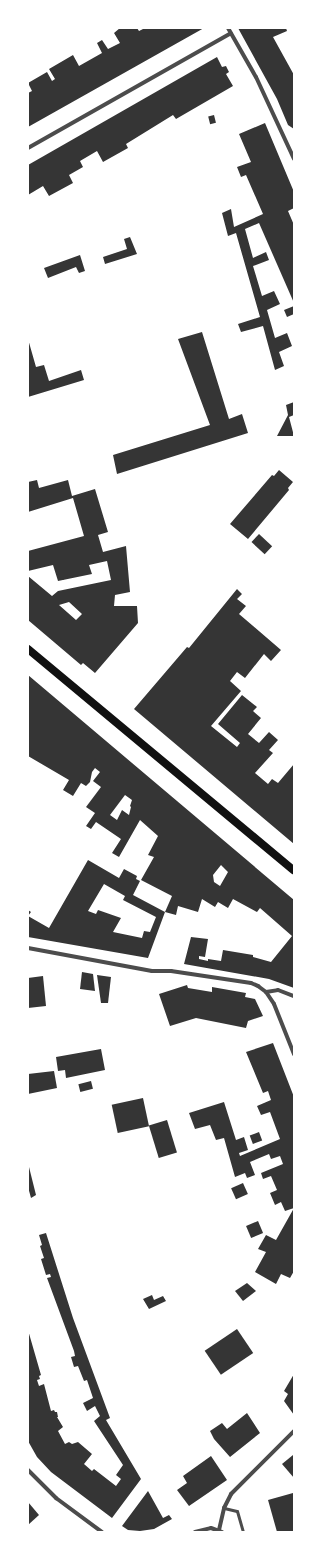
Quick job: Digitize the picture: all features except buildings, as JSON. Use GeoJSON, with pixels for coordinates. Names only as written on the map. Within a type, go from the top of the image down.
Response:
{"type":"FeatureCollection","features":[{"type":"Feature","properties":{"kind":"main road"},"geometry":{"type":"LineString","coordinates":[[28,649],[294,871]]}},
{"type":"Feature","properties":{"kind":"street"},"geometry":{"type":"LineString","coordinates":[[228,28],[256,76],[292,148],[294,159]]}},
{"type":"Feature","properties":{"kind":"street"},"geometry":{"type":"LineString","coordinates":[[28,148],[231,33]]}},
{"type":"Feature","properties":{"kind":"street"},"geometry":{"type":"LineString","coordinates":[[28,948],[152,971],[171,971],[251,983],[266,992],[274,1004],[294,1054]]}},
{"type":"Feature","properties":{"kind":"street"},"geometry":{"type":"LineString","coordinates":[[266,992],[278,990],[294,996]]}},
{"type":"Feature","properties":{"kind":"street"},"geometry":{"type":"LineString","coordinates":[[195,1532],[204,1529],[220,1531],[224,1508],[231,1494],[294,1431]]}},
{"type":"Feature","properties":{"kind":"street"},"geometry":{"type":"LineString","coordinates":[[28,1470],[40,1484],[56,1498],[102,1532]]}},
{"type":"Feature","properties":{"kind":"lane"},"geometry":{"type":"LineString","coordinates":[[224,1508],[237,1512],[243,1532]]}}]}
